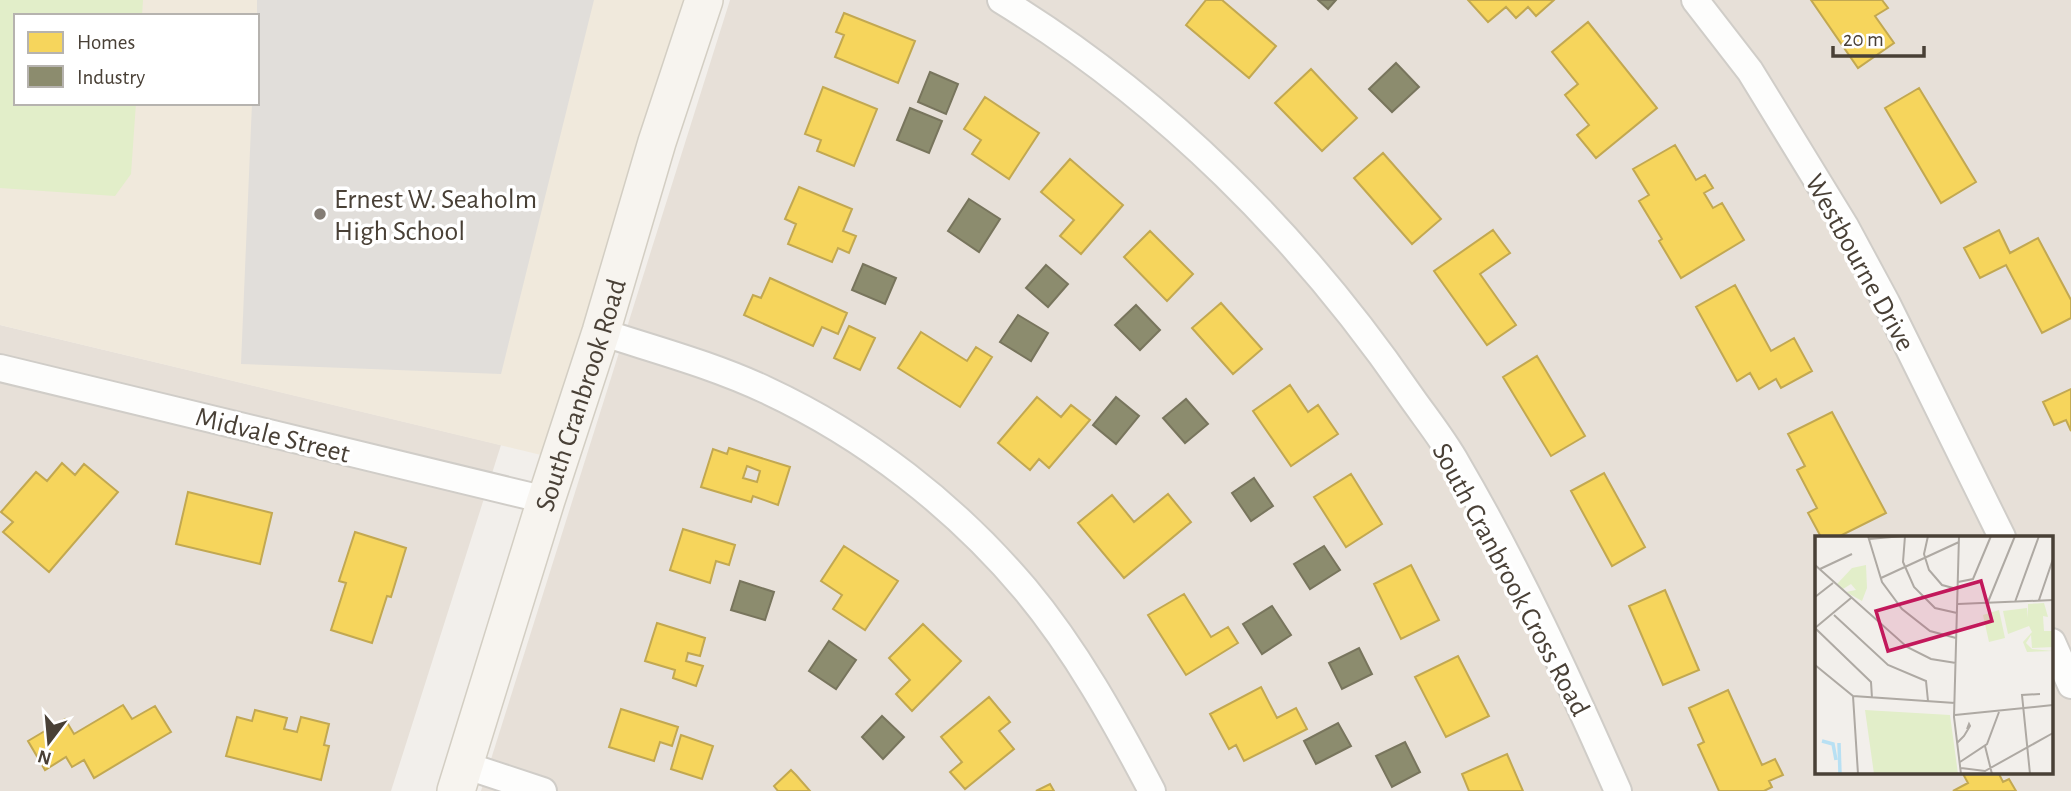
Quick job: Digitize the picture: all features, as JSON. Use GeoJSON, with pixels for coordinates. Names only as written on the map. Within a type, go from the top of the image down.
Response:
{"type":"FeatureCollection","features":[{"type":"Feature","properties":{"kind":"street","name":"South Cranbrook Road"},"geometry":{"type":"LineString","coordinates":[[460,778],[601,332],[657,142],[705,0]]}},
{"type":"Feature","properties":{"kind":"street","name":"South Cranbrook Cross Road"},"geometry":{"type":"LineString","coordinates":[[1000,0],[1045,27],[1114,76],[1198,148],[1291,243],[1375,345],[1456,462],[1519,582],[1618,791]]}},
{"type":"Feature","properties":{"kind":"street","name":"Westbourne Drive"},"geometry":{"type":"LineString","coordinates":[[1695,0],[1750,71],[1845,226],[1886,302],[2002,536]]}},
{"type":"Feature","properties":{"kind":"street"},"geometry":{"type":"LineString","coordinates":[[601,332],[722,372],[766,390],[853,438],[905,475],[983,544],[1025,589],[1083,669],[1152,791]]}},
{"type":"Feature","properties":{"kind":"street","name":"Midvale Street"},"geometry":{"type":"LineString","coordinates":[[0,368],[546,500]]}},
{"type":"Feature","properties":{"kind":"street"},"geometry":{"type":"LineString","coordinates":[[2054,647],[2071,685]]}},
{"type":"Feature","properties":{"kind":"street"},"geometry":{"type":"LineString","coordinates":[[460,778],[543,791]]}},
{"type":"Feature","properties":{"kind":"shaded area","name":"Ernest W. Seaholm High School"},"geometry":{"type":"Polygon","coordinates":[[[0,0],[707,0],[562,460],[0,325],[0,0]]]}},
{"type":"Feature","properties":{"kind":"shaded area"},"geometry":{"type":"Polygon","coordinates":[[[257,0],[594,0],[501,374],[241,364],[252,105],[259,105],[257,0]]]}},
{"type":"Feature","properties":{"kind":"shaded area"},"geometry":{"type":"Polygon","coordinates":[[[730,0],[2071,0],[2071,791],[481,791],[730,0]]]}},
{"type":"Feature","properties":{"kind":"shaded area"},"geometry":{"type":"Polygon","coordinates":[[[0,325],[501,445],[391,791],[0,791],[0,325]]]}},
{"type":"Feature","properties":{"kind":"green space"},"geometry":{"type":"Polygon","coordinates":[[[0,0],[143,0],[142,14],[14,14],[14,105],[136,105],[131,174],[115,196],[0,188],[0,0]]]}},
{"type":"Feature","properties":{"kind":"building: Homes"},"geometry":{"type":"Polygon","coordinates":[[[1206,0],[1222,0],[1276,46],[1249,78],[1186,25],[1206,0]]]}},
{"type":"Feature","properties":{"kind":"building: Homes"},"geometry":{"type":"Polygon","coordinates":[[[1468,0],[1554,0],[1536,16],[1528,7],[1516,18],[1506,7],[1488,22],[1468,0]]]}},
{"type":"Feature","properties":{"kind":"building: Homes"},"geometry":{"type":"Polygon","coordinates":[[[1811,0],[1882,0],[1888,8],[1875,16],[1894,43],[1858,68],[1811,0]]]}},
{"type":"Feature","properties":{"kind":"building: Homes"},"geometry":{"type":"Polygon","coordinates":[[[844,13],[915,41],[898,83],[835,57],[844,35],[836,32],[844,13]]]}},
{"type":"Feature","properties":{"kind":"building: Homes"},"geometry":{"type":"Polygon","coordinates":[[[1588,22],[1657,108],[1596,158],[1577,135],[1589,125],[1565,95],[1578,84],[1552,52],[1588,22]]]}},
{"type":"Feature","properties":{"kind":"building: Homes"},"geometry":{"type":"Polygon","coordinates":[[[1311,69],[1357,118],[1322,151],[1275,103],[1311,69]]]}},
{"type":"Feature","properties":{"kind":"building: Homes"},"geometry":{"type":"Polygon","coordinates":[[[823,87],[877,109],[854,166],[817,151],[821,140],[805,134],[823,87]]]}},
{"type":"Feature","properties":{"kind":"building: Homes"},"geometry":{"type":"Polygon","coordinates":[[[1919,88],[1976,182],[1941,203],[1885,108],[1919,88]]]}},
{"type":"Feature","properties":{"kind":"building: Homes"},"geometry":{"type":"Polygon","coordinates":[[[985,97],[1039,133],[1009,179],[972,154],[981,140],[964,129],[985,97]]]}},
{"type":"Feature","properties":{"kind":"building: Homes"},"geometry":{"type":"Polygon","coordinates":[[[1675,145],[1696,180],[1705,175],[1713,188],[1704,193],[1713,208],[1722,203],[1744,240],[1681,278],[1639,201],[1649,195],[1633,169],[1675,145]]]}},
{"type":"Feature","properties":{"kind":"building: Homes"},"geometry":{"type":"Polygon","coordinates":[[[1383,153],[1441,219],[1412,244],[1354,178],[1383,153]]]}},
{"type":"Feature","properties":{"kind":"building: Homes"},"geometry":{"type":"Polygon","coordinates":[[[1070,159],[1123,205],[1081,254],[1060,236],[1074,220],[1041,192],[1070,159]]]}},
{"type":"Feature","properties":{"kind":"building: Homes"},"geometry":{"type":"Polygon","coordinates":[[[799,187],[852,209],[843,231],[856,236],[849,253],[838,248],[832,262],[788,244],[796,224],[785,219],[799,187]]]}},
{"type":"Feature","properties":{"kind":"building: Homes"},"geometry":{"type":"Polygon","coordinates":[[[1493,230],[1510,253],[1480,274],[1516,325],[1487,345],[1434,271],[1493,230]]]}},
{"type":"Feature","properties":{"kind":"building: Homes"},"geometry":{"type":"Polygon","coordinates":[[[1999,230],[2010,253],[2038,238],[2071,300],[2071,318],[2042,333],[2006,265],[1980,278],[1964,248],[1999,230]]]}},
{"type":"Feature","properties":{"kind":"building: Homes"},"geometry":{"type":"Polygon","coordinates":[[[1150,231],[1193,274],[1167,301],[1124,257],[1150,231]]]}},
{"type":"Feature","properties":{"kind":"building: Homes"},"geometry":{"type":"Polygon","coordinates":[[[770,278],[847,313],[838,334],[822,327],[813,346],[744,315],[753,295],[761,298],[770,278]]]}},
{"type":"Feature","properties":{"kind":"building: Homes"},"geometry":{"type":"Polygon","coordinates":[[[1735,285],[1771,351],[1794,338],[1812,371],[1781,388],[1776,379],[1759,389],[1750,373],[1737,381],[1696,307],[1735,285]]]}},
{"type":"Feature","properties":{"kind":"building: Homes"},"geometry":{"type":"Polygon","coordinates":[[[1221,303],[1262,349],[1233,374],[1192,328],[1221,303]]]}},
{"type":"Feature","properties":{"kind":"building: Homes"},"geometry":{"type":"Polygon","coordinates":[[[849,326],[875,338],[860,370],[834,358],[849,326]]]}},
{"type":"Feature","properties":{"kind":"building: Homes"},"geometry":{"type":"Polygon","coordinates":[[[921,332],[967,361],[976,347],[992,357],[960,407],[898,368],[921,332]]]}},
{"type":"Feature","properties":{"kind":"building: Homes"},"geometry":{"type":"Polygon","coordinates":[[[1537,356],[1585,436],[1551,456],[1503,377],[1537,356]]]}},
{"type":"Feature","properties":{"kind":"building: Homes"},"geometry":{"type":"Polygon","coordinates":[[[1290,385],[1308,412],[1318,405],[1338,434],[1291,466],[1253,411],[1290,385]]]}},
{"type":"Feature","properties":{"kind":"building: Homes"},"geometry":{"type":"Polygon","coordinates":[[[2071,389],[2071,431],[2066,420],[2054,425],[2043,402],[2071,389]]]}},
{"type":"Feature","properties":{"kind":"building: Homes"},"geometry":{"type":"Polygon","coordinates":[[[1037,397],[1061,417],[1071,405],[1090,420],[1049,468],[1039,459],[1030,470],[998,443],[1037,397]]]}},
{"type":"Feature","properties":{"kind":"building: Homes"},"geometry":{"type":"Polygon","coordinates":[[[1832,412],[1886,513],[1840,536],[1820,536],[1808,513],[1817,508],[1797,470],[1805,466],[1788,434],[1832,412]]]}},
{"type":"Feature","properties":{"kind":"building: Homes"},"geometry":{"type":"Polygon","coordinates":[[[729,448],[790,467],[778,505],[753,496],[751,502],[701,487],[713,449],[727,454],[729,448]],[[747,466],[743,478],[757,482],[760,471],[747,466]]]}},
{"type":"Feature","properties":{"kind":"building: Homes"},"geometry":{"type":"Polygon","coordinates":[[[62,463],[75,475],[84,464],[118,492],[49,572],[3,532],[13,522],[1,512],[36,472],[47,481],[62,463]]]}},
{"type":"Feature","properties":{"kind":"building: Homes"},"geometry":{"type":"Polygon","coordinates":[[[1604,473],[1645,547],[1612,566],[1571,491],[1604,473]]]}},
{"type":"Feature","properties":{"kind":"building: Homes"},"geometry":{"type":"Polygon","coordinates":[[[1351,474],[1382,524],[1346,547],[1314,497],[1351,474]]]}},
{"type":"Feature","properties":{"kind":"building: Homes"},"geometry":{"type":"Polygon","coordinates":[[[188,492],[272,513],[260,564],[176,544],[188,492]]]}},
{"type":"Feature","properties":{"kind":"building: Homes"},"geometry":{"type":"Polygon","coordinates":[[[1168,494],[1191,522],[1124,578],[1078,523],[1112,495],[1134,522],[1168,494]]]}},
{"type":"Feature","properties":{"kind":"building: Homes"},"geometry":{"type":"Polygon","coordinates":[[[683,529],[735,545],[729,565],[716,561],[710,583],[670,570],[683,529]]]}},
{"type":"Feature","properties":{"kind":"building: Homes"},"geometry":{"type":"Polygon","coordinates":[[[355,532],[406,548],[391,597],[387,596],[372,643],[331,630],[346,583],[339,581],[355,532]]]}},
{"type":"Feature","properties":{"kind":"building: Homes"},"geometry":{"type":"Polygon","coordinates":[[[844,546],[898,581],[865,630],[833,609],[842,595],[821,581],[844,546]]]}},
{"type":"Feature","properties":{"kind":"building: Homes"},"geometry":{"type":"Polygon","coordinates":[[[1411,565],[1439,620],[1401,639],[1374,584],[1411,565]]]}},
{"type":"Feature","properties":{"kind":"building: Homes"},"geometry":{"type":"Polygon","coordinates":[[[1665,590],[1699,670],[1663,685],[1629,606],[1665,590]]]}},
{"type":"Feature","properties":{"kind":"building: Homes"},"geometry":{"type":"Polygon","coordinates":[[[1184,594],[1211,637],[1228,627],[1238,643],[1186,675],[1148,615],[1184,594]]]}},
{"type":"Feature","properties":{"kind":"building: Homes"},"geometry":{"type":"Polygon","coordinates":[[[657,623],[705,638],[700,656],[688,653],[686,661],[703,666],[696,686],[673,678],[675,670],[645,661],[657,623]]]}},
{"type":"Feature","properties":{"kind":"building: Homes"},"geometry":{"type":"Polygon","coordinates":[[[923,624],[961,661],[912,711],[896,694],[910,680],[889,658],[923,624]]]}},
{"type":"Feature","properties":{"kind":"building: Homes"},"geometry":{"type":"Polygon","coordinates":[[[1458,656],[1489,716],[1446,737],[1415,677],[1458,656]]]}},
{"type":"Feature","properties":{"kind":"building: Homes"},"geometry":{"type":"Polygon","coordinates":[[[1261,687],[1277,718],[1296,708],[1307,729],[1244,761],[1236,745],[1229,749],[1210,714],[1261,687]]]}},
{"type":"Feature","properties":{"kind":"building: Homes"},"geometry":{"type":"Polygon","coordinates":[[[1728,690],[1762,765],[1775,759],[1783,775],[1769,781],[1772,787],[1764,791],[1719,791],[1698,745],[1704,742],[1689,708],[1728,690]]]}},
{"type":"Feature","properties":{"kind":"building: Homes"},"geometry":{"type":"Polygon","coordinates":[[[989,697],[1010,722],[999,731],[1014,749],[965,789],[950,772],[962,762],[941,737],[989,697]]]}},
{"type":"Feature","properties":{"kind":"building: Homes"},"geometry":{"type":"Polygon","coordinates":[[[123,705],[132,719],[155,706],[171,732],[94,778],[84,760],[72,767],[66,757],[45,770],[28,741],[65,719],[74,734],[123,705]]]}},
{"type":"Feature","properties":{"kind":"building: Homes"},"geometry":{"type":"Polygon","coordinates":[[[621,709],[678,727],[672,746],[660,742],[654,761],[609,747],[621,709]]]}},
{"type":"Feature","properties":{"kind":"building: Homes"},"geometry":{"type":"Polygon","coordinates":[[[255,710],[287,718],[284,729],[297,732],[301,717],[329,724],[324,745],[329,746],[321,780],[226,756],[237,717],[252,721],[255,710]]]}},
{"type":"Feature","properties":{"kind":"building: Homes"},"geometry":{"type":"Polygon","coordinates":[[[681,735],[713,746],[702,779],[671,769],[681,735]]]}},
{"type":"Feature","properties":{"kind":"building: Homes"},"geometry":{"type":"Polygon","coordinates":[[[1507,754],[1523,791],[1469,791],[1462,774],[1507,754]]]}},
{"type":"Feature","properties":{"kind":"building: Homes"},"geometry":{"type":"Polygon","coordinates":[[[791,770],[810,791],[778,791],[774,786],[791,770]]]}},
{"type":"Feature","properties":{"kind":"building: Homes"},"geometry":{"type":"Polygon","coordinates":[[[1963,774],[1999,774],[2003,782],[2009,779],[2016,791],[1953,791],[1968,783],[1963,774]]]}},
{"type":"Feature","properties":{"kind":"building: Homes"},"geometry":{"type":"Polygon","coordinates":[[[1050,784],[1054,791],[1036,791],[1050,784]]]}},
{"type":"Feature","properties":{"kind":"building: Industry"},"geometry":{"type":"Polygon","coordinates":[[[1318,0],[1336,0],[1328,9],[1318,0]]]}},
{"type":"Feature","properties":{"kind":"building: Industry"},"geometry":{"type":"Polygon","coordinates":[[[1396,63],[1419,87],[1392,112],[1369,89],[1396,63]]]}},
{"type":"Feature","properties":{"kind":"building: Industry"},"geometry":{"type":"Polygon","coordinates":[[[930,72],[958,84],[946,114],[918,102],[930,72]]]}},
{"type":"Feature","properties":{"kind":"building: Industry"},"geometry":{"type":"Polygon","coordinates":[[[910,108],[942,121],[929,153],[897,140],[910,108]]]}},
{"type":"Feature","properties":{"kind":"building: Industry"},"geometry":{"type":"Polygon","coordinates":[[[969,199],[1000,219],[979,252],[948,231],[969,199]]]}},
{"type":"Feature","properties":{"kind":"building: Industry"},"geometry":{"type":"Polygon","coordinates":[[[863,264],[896,278],[885,304],[852,290],[863,264]]]}},
{"type":"Feature","properties":{"kind":"building: Industry"},"geometry":{"type":"Polygon","coordinates":[[[1046,265],[1068,284],[1048,307],[1026,288],[1046,265]]]}},
{"type":"Feature","properties":{"kind":"building: Industry"},"geometry":{"type":"Polygon","coordinates":[[[1136,305],[1160,330],[1140,350],[1115,325],[1136,305]]]}},
{"type":"Feature","properties":{"kind":"building: Industry"},"geometry":{"type":"Polygon","coordinates":[[[1018,315],[1048,333],[1031,361],[1000,342],[1018,315]]]}},
{"type":"Feature","properties":{"kind":"building: Industry"},"geometry":{"type":"Polygon","coordinates":[[[1116,397],[1139,416],[1116,444],[1093,425],[1116,397]]]}},
{"type":"Feature","properties":{"kind":"building: Industry"},"geometry":{"type":"Polygon","coordinates":[[[1186,399],[1208,424],[1185,443],[1163,418],[1186,399]]]}},
{"type":"Feature","properties":{"kind":"building: Industry"},"geometry":{"type":"Polygon","coordinates":[[[1254,478],[1273,506],[1251,521],[1232,493],[1254,478]]]}},
{"type":"Feature","properties":{"kind":"building: Industry"},"geometry":{"type":"Polygon","coordinates":[[[1324,546],[1340,570],[1310,589],[1294,564],[1324,546]]]}},
{"type":"Feature","properties":{"kind":"building: Industry"},"geometry":{"type":"Polygon","coordinates":[[[740,581],[774,592],[765,620],[731,610],[740,581]]]}},
{"type":"Feature","properties":{"kind":"building: Industry"},"geometry":{"type":"Polygon","coordinates":[[[1272,606],[1291,635],[1262,654],[1243,624],[1272,606]]]}},
{"type":"Feature","properties":{"kind":"building: Industry"},"geometry":{"type":"Polygon","coordinates":[[[829,641],[856,660],[836,689],[809,671],[829,641]]]}},
{"type":"Feature","properties":{"kind":"building: Industry"},"geometry":{"type":"Polygon","coordinates":[[[1359,648],[1372,674],[1342,689],[1329,663],[1359,648]]]}},
{"type":"Feature","properties":{"kind":"building: Industry"},"geometry":{"type":"Polygon","coordinates":[[[882,716],[904,737],[883,759],[862,737],[882,716]]]}},
{"type":"Feature","properties":{"kind":"building: Industry"},"geometry":{"type":"Polygon","coordinates":[[[1338,723],[1351,746],[1316,764],[1304,741],[1338,723]]]}},
{"type":"Feature","properties":{"kind":"building: Industry"},"geometry":{"type":"Polygon","coordinates":[[[1405,742],[1420,772],[1392,787],[1376,756],[1405,742]]]}},
{"type":"Feature","properties":{"kind":"place","name":"Ernest W. Seaholm High School"},"geometry":{"type":"Point","coordinates":[320,214]}}]}
